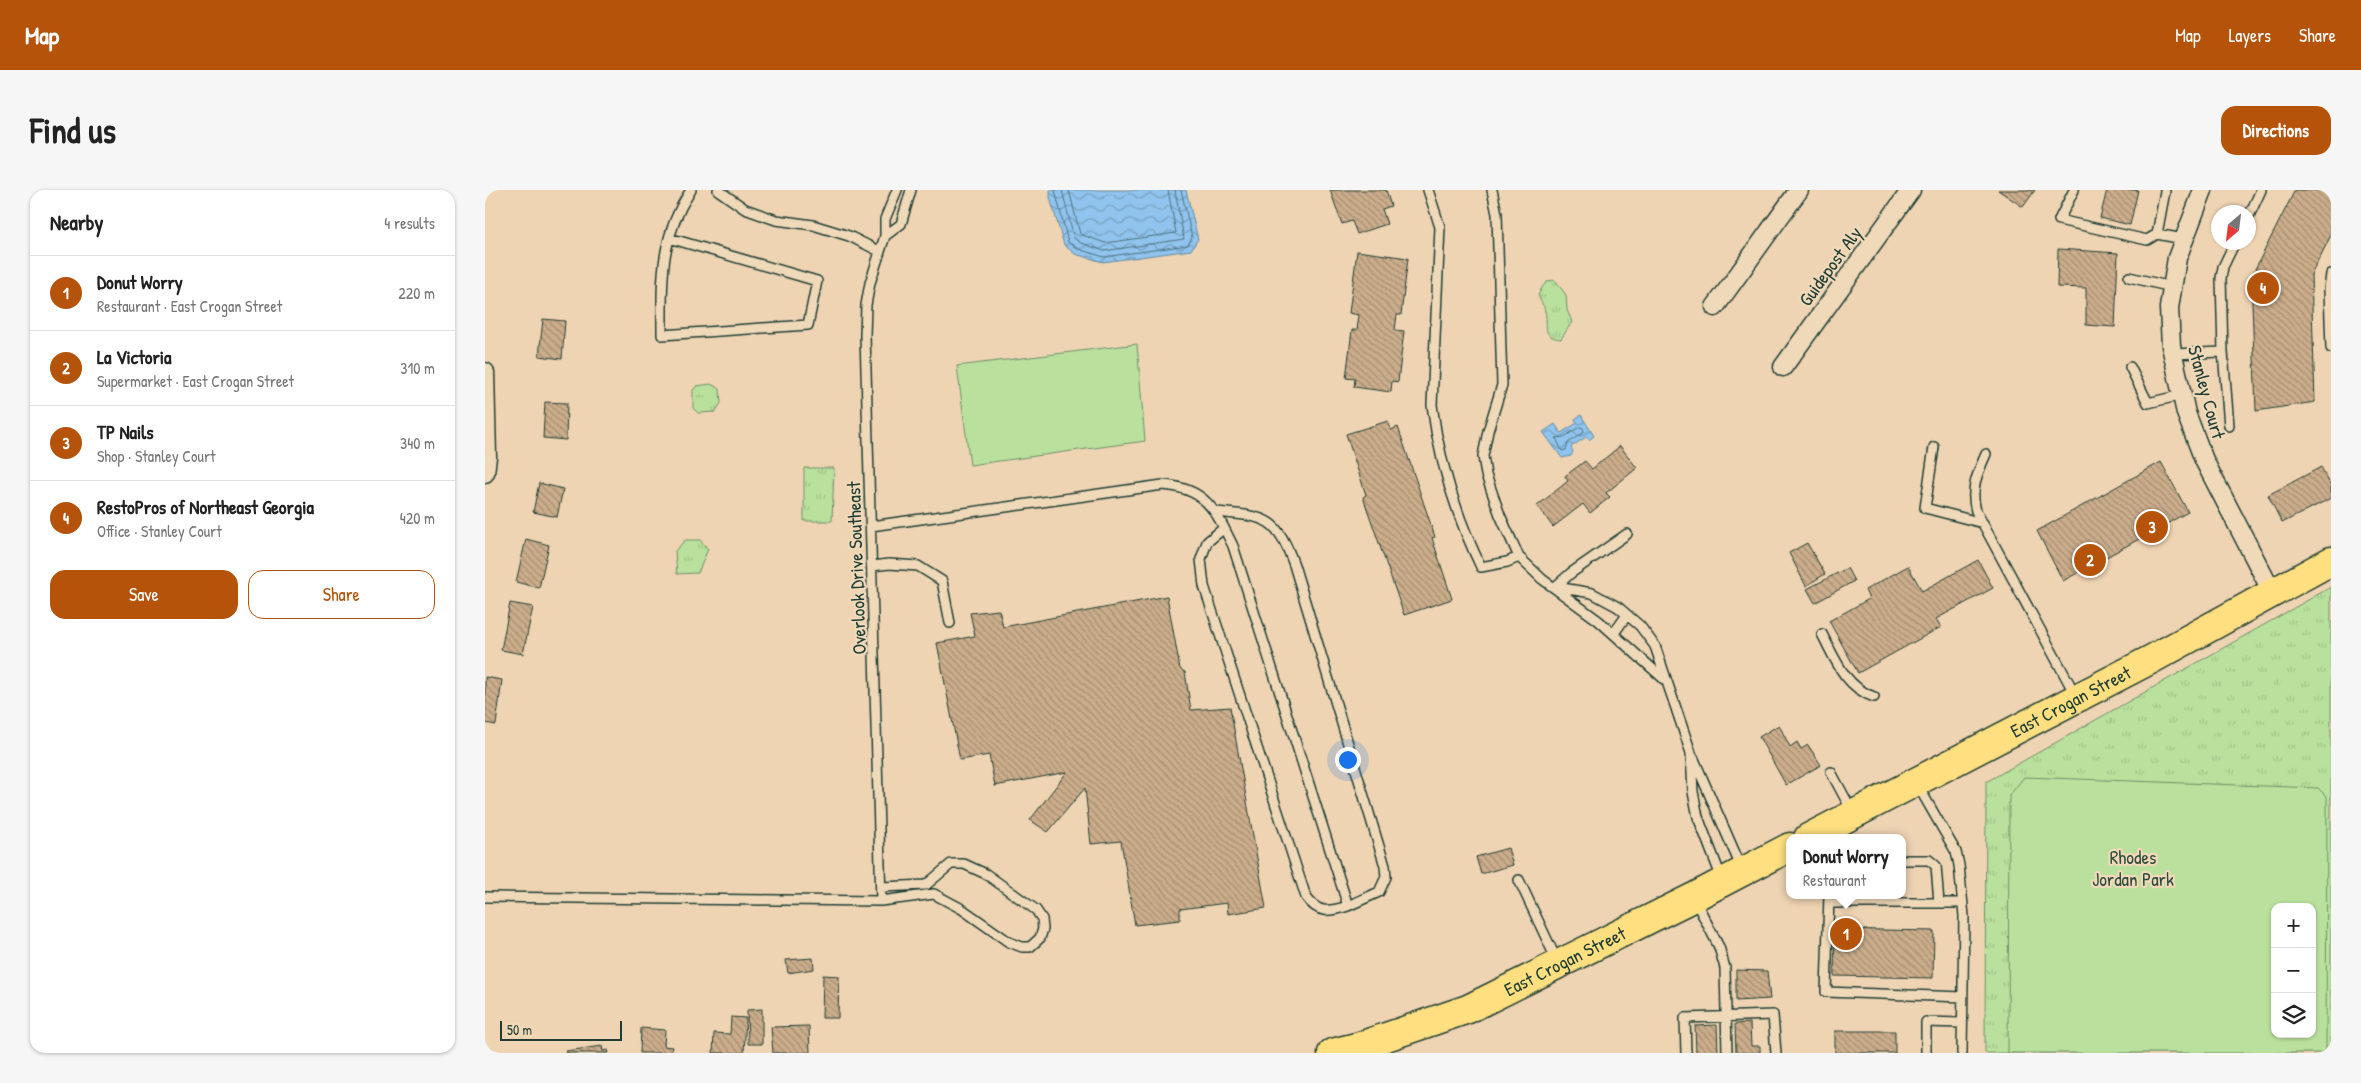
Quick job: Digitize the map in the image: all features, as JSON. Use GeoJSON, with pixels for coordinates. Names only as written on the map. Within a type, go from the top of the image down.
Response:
{"type":"FeatureCollection","features":[{"type":"Feature","properties":{"kind":"main road","name":"East Crogan Street"},"geometry":{"type":"LineString","coordinates":[[1816,834],[2273,594],[2331,560]]}},
{"type":"Feature","properties":{"kind":"main road","name":"East Crogan Street"},"geometry":{"type":"LineString","coordinates":[[1332,1053],[1360,1046],[1468,1008],[1694,897],[1786,849]]}},
{"type":"Feature","properties":{"kind":"street"},"geometry":{"type":"LineString","coordinates":[[1715,307],[1799,190]]}},
{"type":"Feature","properties":{"kind":"street","name":"Guidepost Aly"},"geometry":{"type":"LineString","coordinates":[[1783,367],[1911,190]]}},
{"type":"Feature","properties":{"kind":"street","name":"Stanley Court"},"geometry":{"type":"LineString","coordinates":[[2203,190],[2177,258],[2169,308],[2173,354],[2186,413],[2204,460],[2273,594]]}},
{"type":"Feature","properties":{"kind":"street"},"geometry":{"type":"LineString","coordinates":[[485,372],[487,457],[485,473]]}},
{"type":"Feature","properties":{"kind":"lane"},"geometry":{"type":"LineString","coordinates":[[669,238],[817,281],[808,325],[662,335],[661,268],[669,238],[679,208],[691,190]]}},
{"type":"Feature","properties":{"kind":"lane"},"geometry":{"type":"LineString","coordinates":[[718,190],[745,208],[776,220],[813,225],[849,236],[879,251]]}},
{"type":"Feature","properties":{"kind":"lane"},"geometry":{"type":"LineString","coordinates":[[885,236],[885,219],[897,190]]}},
{"type":"Feature","properties":{"kind":"lane"},"geometry":{"type":"LineString","coordinates":[[885,236],[901,224],[911,190]]}},
{"type":"Feature","properties":{"kind":"lane"},"geometry":{"type":"LineString","coordinates":[[1428,190],[1440,227],[1432,406],[1435,430],[1460,523],[1481,567],[1507,562],[1519,557]]}},
{"type":"Feature","properties":{"kind":"lane"},"geometry":{"type":"LineString","coordinates":[[1492,190],[1497,214],[1503,385],[1488,431],[1483,456],[1486,475],[1500,515],[1519,557],[1542,579],[1614,633],[1665,680]]}},
{"type":"Feature","properties":{"kind":"lane"},"geometry":{"type":"LineString","coordinates":[[2074,190],[2059,220],[2147,240],[2157,234],[2183,239]]}},
{"type":"Feature","properties":{"kind":"lane"},"geometry":{"type":"LineString","coordinates":[[2254,205],[2261,190]]}},
{"type":"Feature","properties":{"kind":"lane"},"geometry":{"type":"LineString","coordinates":[[2157,234],[2165,191]]}},
{"type":"Feature","properties":{"kind":"lane","name":"Overlook Drive Southeast"},"geometry":{"type":"LineString","coordinates":[[881,901],[866,315],[870,283],[885,236]]}},
{"type":"Feature","properties":{"kind":"lane"},"geometry":{"type":"LineString","coordinates":[[2229,426],[2223,352],[2221,278],[2223,267],[2231,250]]}},
{"type":"Feature","properties":{"kind":"lane"},"geometry":{"type":"LineString","coordinates":[[2331,274],[2329,290],[2331,348]]}},
{"type":"Feature","properties":{"kind":"lane"},"geometry":{"type":"LineString","coordinates":[[2129,276],[2172,287]]}},
{"type":"Feature","properties":{"kind":"lane"},"geometry":{"type":"LineString","coordinates":[[2173,354],[2223,352]]}},
{"type":"Feature","properties":{"kind":"lane"},"geometry":{"type":"LineString","coordinates":[[2130,367],[2148,404],[2182,395]]}},
{"type":"Feature","properties":{"kind":"lane"},"geometry":{"type":"LineString","coordinates":[[1934,447],[1925,508],[1983,523]]}},
{"type":"Feature","properties":{"kind":"lane"},"geometry":{"type":"LineString","coordinates":[[1986,454],[1972,497],[1983,523],[2077,698]]}},
{"type":"Feature","properties":{"kind":"lane"},"geometry":{"type":"LineString","coordinates":[[871,526],[1163,485],[1189,489],[1208,502],[1216,512],[1233,546],[1348,906]]}},
{"type":"Feature","properties":{"kind":"lane"},"geometry":{"type":"LineString","coordinates":[[1216,512],[1259,516],[1273,524],[1285,540],[1385,866],[1386,877],[1379,892],[1329,912],[1311,905],[1306,897],[1203,577],[1201,559],[1207,542],[1224,528]]}},
{"type":"Feature","properties":{"kind":"lane"},"geometry":{"type":"LineString","coordinates":[[1555,587],[1571,573],[1627,534]]}},
{"type":"Feature","properties":{"kind":"lane"},"geometry":{"type":"LineString","coordinates":[[872,566],[889,564],[918,566],[942,581],[950,623]]}},
{"type":"Feature","properties":{"kind":"lane"},"geometry":{"type":"LineString","coordinates":[[1555,587],[1592,593],[1618,607],[1640,626],[1655,646],[1691,753],[1709,790],[1726,836],[1733,877]]}},
{"type":"Feature","properties":{"kind":"lane"},"geometry":{"type":"LineString","coordinates":[[1614,633],[1627,615]]}},
{"type":"Feature","properties":{"kind":"lane"},"geometry":{"type":"LineString","coordinates":[[1822,634],[1850,683],[1862,693],[1874,697]]}},
{"type":"Feature","properties":{"kind":"lane"},"geometry":{"type":"LineString","coordinates":[[1691,753],[1693,792],[1697,811],[1733,877]]}},
{"type":"Feature","properties":{"kind":"lane"},"geometry":{"type":"LineString","coordinates":[[1831,772],[1854,814]]}},
{"type":"Feature","properties":{"kind":"lane"},"geometry":{"type":"LineString","coordinates":[[1916,781],[1956,852],[1963,903],[1962,1053]]}},
{"type":"Feature","properties":{"kind":"lane"},"geometry":{"type":"LineString","coordinates":[[1906,860],[1929,860],[1936,866],[1939,903]]}},
{"type":"Feature","properties":{"kind":"lane"},"geometry":{"type":"LineString","coordinates":[[485,897],[881,901],[934,894],[962,909],[1009,942],[1022,947],[1030,947],[1040,938],[1043,929],[1043,919],[1036,910],[986,874],[964,864],[951,864],[926,885],[881,886]]}},
{"type":"Feature","properties":{"kind":"lane"},"geometry":{"type":"LineString","coordinates":[[1519,880],[1559,964]]}},
{"type":"Feature","properties":{"kind":"lane"},"geometry":{"type":"LineString","coordinates":[[1694,897],[1710,927],[1723,958],[1727,1053]]}},
{"type":"Feature","properties":{"kind":"lane"},"geometry":{"type":"LineString","coordinates":[[1963,903],[1829,899],[1826,992],[1963,997]]}},
{"type":"Feature","properties":{"kind":"lane"},"geometry":{"type":"LineString","coordinates":[[1686,1053],[1685,1018],[1773,1015],[1776,1053]]}},
{"type":"Feature","properties":{"kind":"lane"},"geometry":{"type":"LineString","coordinates":[[1926,1053],[1926,1022],[1962,1022]]}},
{"type":"Feature","properties":{"kind":"green space"},"geometry":{"type":"Polygon","coordinates":[[[1555,280],[1566,295],[1567,310],[1572,322],[1561,339],[1554,338],[1548,333],[1546,316],[1538,295],[1548,281],[1555,280]]]}},
{"type":"Feature","properties":{"kind":"green space"},"geometry":{"type":"Polygon","coordinates":[[[1137,344],[1145,441],[970,465],[957,366],[1137,344]]]}},
{"type":"Feature","properties":{"kind":"green space"},"geometry":{"type":"Polygon","coordinates":[[[711,384],[720,389],[721,403],[715,412],[698,413],[693,408],[693,390],[697,386],[711,384]]]}},
{"type":"Feature","properties":{"kind":"green space"},"geometry":{"type":"Polygon","coordinates":[[[804,468],[834,468],[832,521],[804,521],[804,468]]]}},
{"type":"Feature","properties":{"kind":"green space"},"geometry":{"type":"Polygon","coordinates":[[[685,540],[700,540],[708,549],[698,573],[677,574],[675,551],[685,540]]]}},
{"type":"Feature","properties":{"kind":"green space","name":"Rhodes Jordan Park"},"geometry":{"type":"Polygon","coordinates":[[[2331,587],[2331,1053],[1985,1053],[1986,782],[2331,587]]]}},
{"type":"Feature","properties":{"kind":"green space","name":"Rhodes Jordan Park"},"geometry":{"type":"Polygon","coordinates":[[[2024,777],[2318,788],[2327,797],[2326,1053],[2008,1053],[2009,796],[2024,777]]]}},
{"type":"Feature","properties":{"kind":"water"},"geometry":{"type":"Polygon","coordinates":[[[1050,190],[1186,190],[1198,239],[1191,250],[1103,262],[1075,254],[1064,245],[1050,198],[1050,190]]]}},
{"type":"Feature","properties":{"kind":"water"},"geometry":{"type":"Polygon","coordinates":[[[1581,415],[1594,436],[1589,440],[1586,437],[1571,447],[1573,452],[1571,456],[1562,458],[1543,432],[1555,424],[1561,433],[1577,423],[1575,419],[1581,415]]]}},
{"type":"Feature","properties":{"kind":"building"},"geometry":{"type":"Polygon","coordinates":[[[1330,190],[1386,190],[1391,206],[1382,209],[1387,224],[1357,234],[1352,221],[1342,224],[1330,190]]]}},
{"type":"Feature","properties":{"kind":"building"},"geometry":{"type":"Polygon","coordinates":[[[1998,190],[2035,190],[2023,207],[1998,190]]]}},
{"type":"Feature","properties":{"kind":"building"},"geometry":{"type":"Polygon","coordinates":[[[2107,190],[2138,190],[2130,225],[2100,218],[2107,190]]]}},
{"type":"Feature","properties":{"kind":"building"},"geometry":{"type":"Polygon","coordinates":[[[2295,190],[2331,190],[2331,235],[2311,275],[2315,402],[2256,411],[2251,277],[2295,190]]]}},
{"type":"Feature","properties":{"kind":"building"},"geometry":{"type":"Polygon","coordinates":[[[2058,249],[2118,253],[2115,327],[2086,325],[2086,288],[2057,287],[2058,249]]]}},
{"type":"Feature","properties":{"kind":"building"},"geometry":{"type":"Polygon","coordinates":[[[1357,251],[1408,258],[1401,315],[1397,315],[1395,330],[1404,331],[1398,382],[1392,381],[1391,392],[1354,387],[1355,379],[1346,378],[1352,330],[1357,330],[1359,315],[1349,313],[1357,251]]]}},
{"type":"Feature","properties":{"kind":"building"},"geometry":{"type":"Polygon","coordinates":[[[543,319],[565,321],[562,359],[539,356],[543,319]]]}},
{"type":"Feature","properties":{"kind":"building"},"geometry":{"type":"Polygon","coordinates":[[[545,402],[567,403],[566,440],[543,438],[545,402]]]}},
{"type":"Feature","properties":{"kind":"building"},"geometry":{"type":"Polygon","coordinates":[[[1388,421],[1391,430],[1398,427],[1435,537],[1432,538],[1452,599],[1404,615],[1363,497],[1366,495],[1346,434],[1388,421]]]}},
{"type":"Feature","properties":{"kind":"building"},"geometry":{"type":"Polygon","coordinates":[[[1620,446],[1637,468],[1606,493],[1610,497],[1590,513],[1583,504],[1553,527],[1537,506],[1568,481],[1565,476],[1585,461],[1592,469],[1620,446]]]}},
{"type":"Feature","properties":{"kind":"building"},"geometry":{"type":"Polygon","coordinates":[[[2161,462],[2188,512],[2063,581],[2037,531],[2161,462]]]}},
{"type":"Feature","properties":{"kind":"building"},"geometry":{"type":"Polygon","coordinates":[[[2321,467],[2331,486],[2331,498],[2282,523],[2268,495],[2321,467]]]}},
{"type":"Feature","properties":{"kind":"building"},"geometry":{"type":"Polygon","coordinates":[[[539,483],[563,489],[557,517],[533,512],[539,483]]]}},
{"type":"Feature","properties":{"kind":"building"},"geometry":{"type":"Polygon","coordinates":[[[526,539],[549,545],[539,588],[516,582],[526,539]]]}},
{"type":"Feature","properties":{"kind":"building"},"geometry":{"type":"Polygon","coordinates":[[[1807,543],[1825,574],[1806,586],[1789,553],[1807,543]]]}},
{"type":"Feature","properties":{"kind":"building"},"geometry":{"type":"Polygon","coordinates":[[[1978,560],[1993,588],[1936,619],[1941,627],[1858,673],[1829,621],[1869,599],[1865,590],[1908,566],[1922,591],[1978,560]]]}},
{"type":"Feature","properties":{"kind":"building"},"geometry":{"type":"Polygon","coordinates":[[[1847,568],[1854,581],[1815,603],[1807,589],[1847,568]]]}},
{"type":"Feature","properties":{"kind":"building"},"geometry":{"type":"Polygon","coordinates":[[[1167,596],[1180,669],[1185,672],[1191,710],[1230,707],[1266,908],[1228,914],[1227,903],[1180,909],[1180,920],[1135,925],[1121,841],[1091,844],[1085,788],[1048,832],[1030,820],[1067,772],[995,786],[989,755],[960,760],[937,643],[975,636],[970,613],[999,610],[1003,627],[1167,596]]]}},
{"type":"Feature","properties":{"kind":"building"},"geometry":{"type":"Polygon","coordinates":[[[510,603],[533,607],[523,654],[501,650],[510,603]]]}},
{"type":"Feature","properties":{"kind":"building"},"geometry":{"type":"Polygon","coordinates":[[[485,677],[502,680],[496,725],[485,723],[485,677]]]}},
{"type":"Feature","properties":{"kind":"building"},"geometry":{"type":"Polygon","coordinates":[[[1779,725],[1790,747],[1797,742],[1801,749],[1808,745],[1821,765],[1786,785],[1759,737],[1779,725]]]}},
{"type":"Feature","properties":{"kind":"building"},"geometry":{"type":"Polygon","coordinates":[[[1508,848],[1513,865],[1481,874],[1476,857],[1508,848]]]}},
{"type":"Feature","properties":{"kind":"building"},"geometry":{"type":"Polygon","coordinates":[[[1835,929],[1934,931],[1933,978],[1834,976],[1835,929]]]}},
{"type":"Feature","properties":{"kind":"building"},"geometry":{"type":"Polygon","coordinates":[[[813,958],[814,969],[788,973],[786,960],[813,958]]]}},
{"type":"Feature","properties":{"kind":"building"},"geometry":{"type":"Polygon","coordinates":[[[1736,970],[1767,971],[1770,999],[1736,1001],[1736,970]]]}},
{"type":"Feature","properties":{"kind":"building"},"geometry":{"type":"Polygon","coordinates":[[[823,975],[839,976],[838,1018],[822,1018],[823,975]]]}},
{"type":"Feature","properties":{"kind":"building"},"geometry":{"type":"Polygon","coordinates":[[[762,1009],[762,1044],[748,1044],[747,1010],[762,1009]]]}},
{"type":"Feature","properties":{"kind":"building"},"geometry":{"type":"Polygon","coordinates":[[[731,1017],[746,1018],[744,1053],[713,1053],[714,1033],[730,1034],[731,1017]]]}},
{"type":"Feature","properties":{"kind":"building"},"geometry":{"type":"Polygon","coordinates":[[[1750,1023],[1751,1046],[1760,1046],[1760,1053],[1736,1053],[1735,1024],[1750,1023]]]}},
{"type":"Feature","properties":{"kind":"building"},"geometry":{"type":"Polygon","coordinates":[[[1717,1025],[1718,1053],[1696,1053],[1695,1026],[1717,1025]]]}},
{"type":"Feature","properties":{"kind":"building"},"geometry":{"type":"Polygon","coordinates":[[[809,1026],[810,1053],[773,1053],[771,1027],[809,1026]]]}},
{"type":"Feature","properties":{"kind":"building"},"geometry":{"type":"Polygon","coordinates":[[[641,1028],[665,1030],[664,1046],[672,1047],[671,1053],[640,1053],[641,1028]]]}},
{"type":"Feature","properties":{"kind":"building"},"geometry":{"type":"Polygon","coordinates":[[[1835,1031],[1895,1031],[1895,1053],[1835,1053],[1835,1031]]]}},
{"type":"Feature","properties":{"kind":"building"},"geometry":{"type":"Polygon","coordinates":[[[602,1046],[603,1051],[608,1050],[609,1053],[566,1053],[566,1051],[602,1046]]]}},
{"type":"Feature","properties":{"kind":"place","name":"RestoPros of Northeast Georgia"},"geometry":{"type":"Point","coordinates":[2263,288]}},
{"type":"Feature","properties":{"kind":"place","name":"TP Nails"},"geometry":{"type":"Point","coordinates":[2152,527]}},
{"type":"Feature","properties":{"kind":"place","name":"La Victoria"},"geometry":{"type":"Point","coordinates":[2090,560]}},
{"type":"Feature","properties":{"kind":"place","name":"Donut Worry"},"geometry":{"type":"Point","coordinates":[1846,934]}}]}
